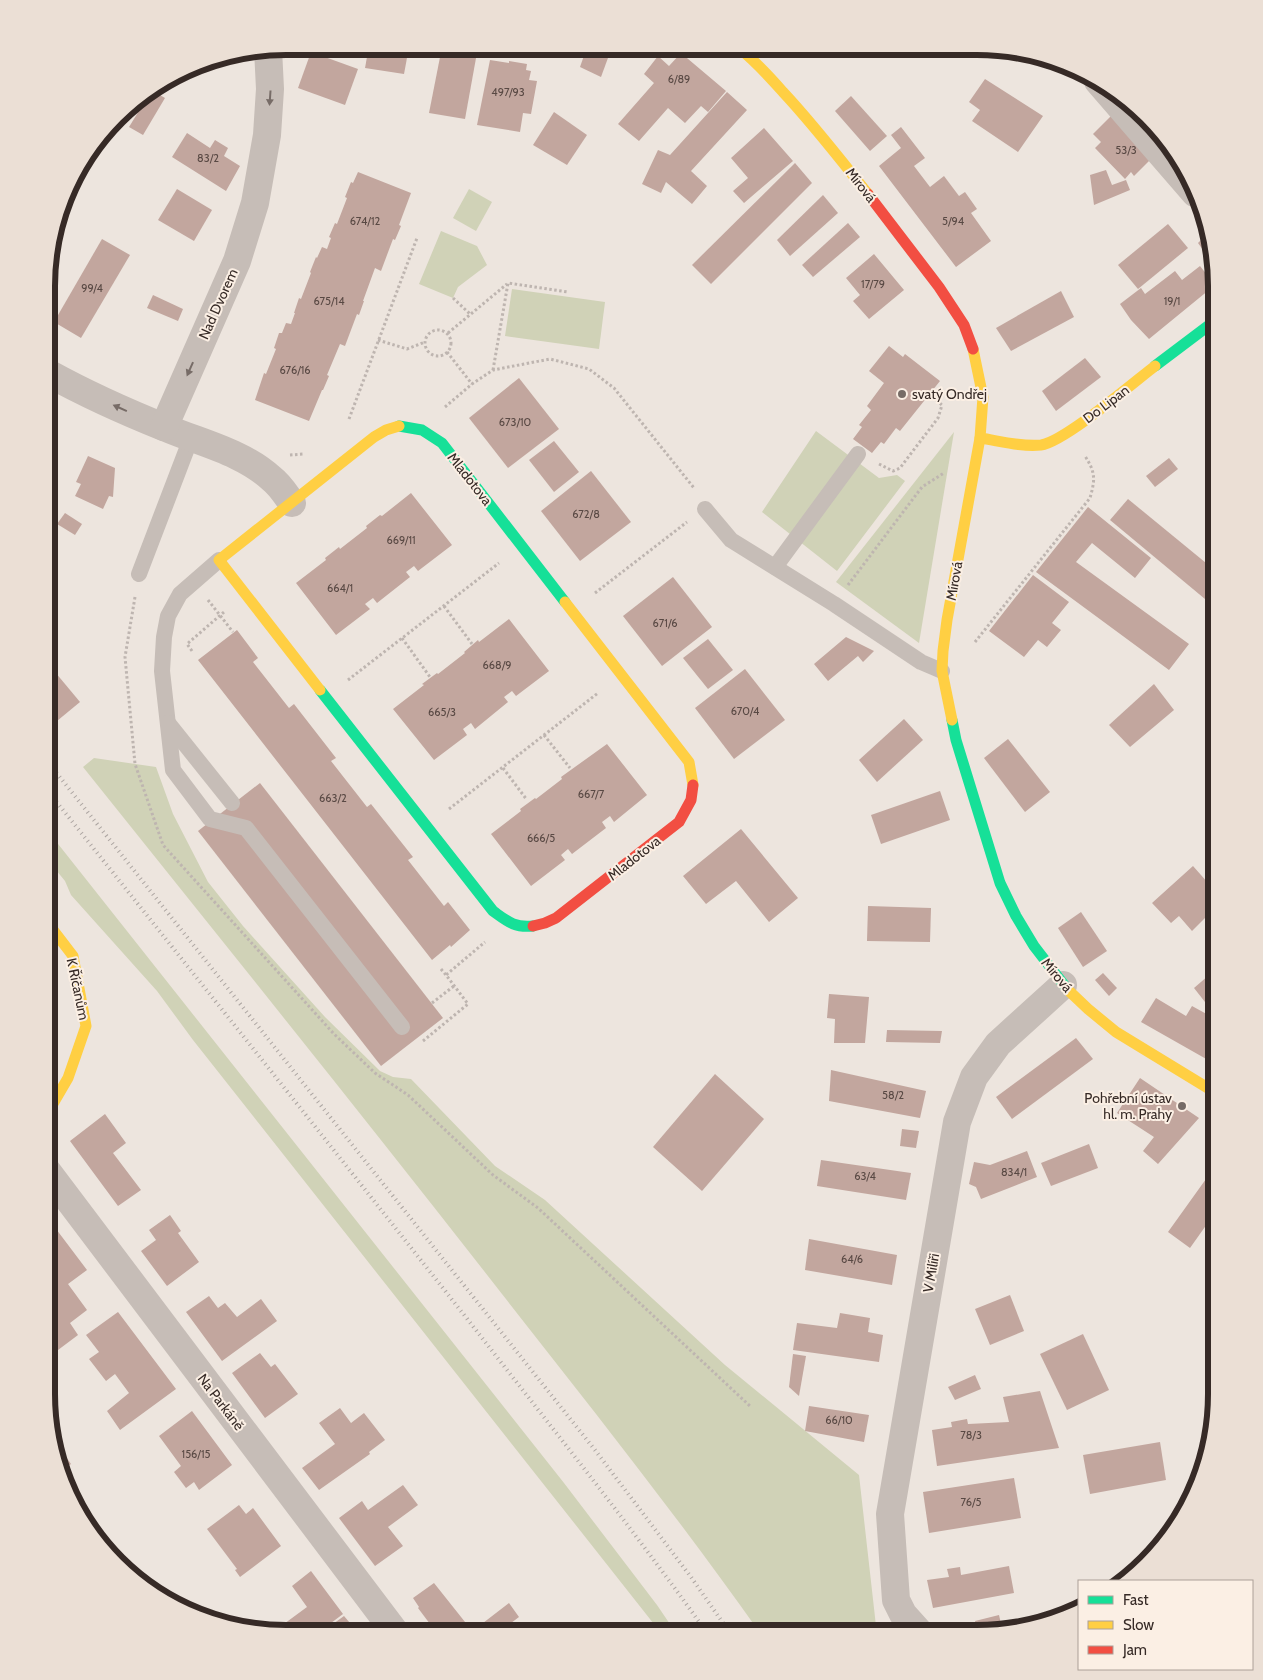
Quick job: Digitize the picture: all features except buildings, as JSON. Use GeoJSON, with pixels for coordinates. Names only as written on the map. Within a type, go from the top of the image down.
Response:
{"type":"FeatureCollection","features":[{"type":"Feature","properties":{"kind":"street","name":"Nad Dvorem"},"geometry":{"type":"LineString","coordinates":[[164,427],[237,261],[255,203],[267,135],[270,89],[268,55]]}},
{"type":"Feature","properties":{"kind":"street","name":"Mírová"},"geometry":{"type":"LineString","coordinates":[[746,55],[778,85],[826,140],[939,287],[964,325],[975,354],[983,397],[980,438],[947,620],[942,671],[956,740],[1000,882],[1016,916],[1034,946],[1064,984],[1088,1010],[1116,1032],[1208,1088]]}},
{"type":"Feature","properties":{"kind":"street"},"geometry":{"type":"LineString","coordinates":[[1115,101],[1180,175]]}},
{"type":"Feature","properties":{"kind":"street","name":"Do Lipan"},"geometry":{"type":"LineString","coordinates":[[980,438],[1024,445],[1043,445],[1069,432],[1208,325]]}},
{"type":"Feature","properties":{"kind":"street"},"geometry":{"type":"LineString","coordinates":[[55,378],[83,392],[226,451],[250,463],[273,479],[292,502]]}},
{"type":"Feature","properties":{"kind":"street","name":"Mladotova"},"geometry":{"type":"LineString","coordinates":[[219,560],[374,437],[386,430],[399,426],[416,427],[442,443],[689,762],[694,780],[692,799],[687,812],[679,822],[556,918],[543,925],[526,927],[509,923]]}},
{"type":"Feature","properties":{"kind":"street"},"geometry":{"type":"LineString","coordinates":[[219,560],[493,911],[509,923]]}},
{"type":"Feature","properties":{"kind":"street","name":"K Říčanům"},"geometry":{"type":"LineString","coordinates":[[55,932],[73,956],[86,1026],[68,1078],[55,1100]]}},
{"type":"Feature","properties":{"kind":"street","name":"V Milíři"},"geometry":{"type":"LineString","coordinates":[[913,1625],[903,1614],[896,1600],[890,1514],[957,1122],[974,1076],[998,1044],[1064,984]]}},
{"type":"Feature","properties":{"kind":"street","name":"Na Parkáně"},"geometry":{"type":"LineString","coordinates":[[55,1182],[390,1625]]}},
{"type":"Feature","properties":{"kind":"lane"},"geometry":{"type":"LineString","coordinates":[[138,574],[191,438]]}},
{"type":"Feature","properties":{"kind":"lane"},"geometry":{"type":"LineString","coordinates":[[774,567],[858,454]]}},
{"type":"Feature","properties":{"kind":"lane"},"geometry":{"type":"LineString","coordinates":[[705,509],[731,540],[834,604],[921,662],[942,671]]}},
{"type":"Feature","properties":{"kind":"lane"},"geometry":{"type":"LineString","coordinates":[[219,560],[180,594],[168,616],[164,637],[162,671],[173,770],[210,819],[246,828],[402,1027]]}},
{"type":"Feature","properties":{"kind":"lane"},"geometry":{"type":"LineString","coordinates":[[168,723],[232,803]]}},
{"type":"Feature","properties":{"kind":"path"},"geometry":{"type":"LineString","coordinates":[[347,424],[417,238]]}},
{"type":"Feature","properties":{"kind":"path"},"geometry":{"type":"LineString","coordinates":[[448,333],[508,284],[568,292]]}},
{"type":"Feature","properties":{"kind":"path"},"geometry":{"type":"LineString","coordinates":[[493,370],[508,284]]}},
{"type":"Feature","properties":{"kind":"path"},"geometry":{"type":"LineString","coordinates":[[453,298],[470,314]]}},
{"type":"Feature","properties":{"kind":"path"},"geometry":{"type":"LineString","coordinates":[[378,340],[407,349],[425,342],[429,334],[436,330],[448,333]]}},
{"type":"Feature","properties":{"kind":"path"},"geometry":{"type":"LineString","coordinates":[[425,342],[428,350],[435,355],[440,355],[447,352],[450,348],[451,341],[448,333]]}},
{"type":"Feature","properties":{"kind":"path"},"geometry":{"type":"LineString","coordinates":[[447,352],[472,384]]}},
{"type":"Feature","properties":{"kind":"path"},"geometry":{"type":"LineString","coordinates":[[444,407],[493,370],[550,359],[589,369],[614,388],[702,498],[705,509],[591,596]]}},
{"type":"Feature","properties":{"kind":"path"},"geometry":{"type":"LineString","coordinates":[[858,454],[893,471],[900,468],[938,418],[942,405],[929,394]]}},
{"type":"Feature","properties":{"kind":"path"},"geometry":{"type":"LineString","coordinates":[[970,648],[1090,498],[1095,479],[1090,464],[1079,448]]}},
{"type":"Feature","properties":{"kind":"path"},"geometry":{"type":"LineString","coordinates":[[282,452],[292,456],[303,455],[310,451]]}},
{"type":"Feature","properties":{"kind":"path"},"geometry":{"type":"LineString","coordinates":[[834,604],[922,487],[948,471]]}},
{"type":"Feature","properties":{"kind":"path"},"geometry":{"type":"LineString","coordinates":[[326,697],[522,546]]}},
{"type":"Feature","properties":{"kind":"path"},"geometry":{"type":"LineString","coordinates":[[193,582],[233,632]]}},
{"type":"Feature","properties":{"kind":"path"},"geometry":{"type":"LineString","coordinates":[[192,651],[187,644],[246,594]]}},
{"type":"Feature","properties":{"kind":"path"},"geometry":{"type":"LineString","coordinates":[[444,606],[472,644]]}},
{"type":"Feature","properties":{"kind":"path"},"geometry":{"type":"LineString","coordinates":[[402,638],[430,677]]}},
{"type":"Feature","properties":{"kind":"path"},"geometry":{"type":"LineString","coordinates":[[427,826],[621,674]]}},
{"type":"Feature","properties":{"kind":"path"},"geometry":{"type":"LineString","coordinates":[[544,735],[570,768]]}},
{"type":"Feature","properties":{"kind":"path"},"geometry":{"type":"LineString","coordinates":[[503,768],[527,800]]}},
{"type":"Feature","properties":{"kind":"path"},"geometry":{"type":"LineString","coordinates":[[446,975],[509,923]]}},
{"type":"Feature","properties":{"kind":"path"},"geometry":{"type":"LineString","coordinates":[[423,1042],[468,1004],[441,969]]}},
{"type":"Feature","properties":{"kind":"path"},"geometry":{"type":"LineString","coordinates":[[432,1003],[454,986]]}},
{"type":"Feature","properties":{"kind":"green space"},"geometry":{"type":"Polygon","coordinates":[[[469,189],[492,202],[476,231],[453,218],[469,189]]]}},
{"type":"Feature","properties":{"kind":"green space"},"geometry":{"type":"Polygon","coordinates":[[[441,231],[477,246],[487,265],[458,287],[453,298],[419,284],[441,231]]]}},
{"type":"Feature","properties":{"kind":"green space"},"geometry":{"type":"Polygon","coordinates":[[[512,289],[605,302],[599,349],[505,336],[512,289]]]}},
{"type":"Feature","properties":{"kind":"green space"},"geometry":{"type":"Polygon","coordinates":[[[816,431],[879,478],[897,475],[905,481],[837,571],[762,512],[816,431]]]}},
{"type":"Feature","properties":{"kind":"green space"},"geometry":{"type":"Polygon","coordinates":[[[954,432],[919,643],[836,582],[954,432]]]}},
{"type":"Feature","properties":{"kind":"green space"},"geometry":{"type":"Polygon","coordinates":[[[94,758],[156,767],[173,814],[208,882],[243,926],[325,1017],[380,1071],[393,1077],[411,1079],[495,1166],[545,1200],[725,1365],[859,1475],[876,1625],[754,1625],[666,1504],[568,1378],[83,767],[94,758]]]}},
{"type":"Feature","properties":{"kind":"green space"},"geometry":{"type":"Polygon","coordinates":[[[55,840],[564,1483],[671,1625],[655,1625],[193,1040],[157,991],[71,895],[65,881],[55,869],[55,840]]]}},
{"type":"Feature","properties":{"kind":"railway"},"geometry":{"type":"LineString","coordinates":[[55,771],[595,1450],[691,1577],[724,1625]]}},
{"type":"Feature","properties":{"kind":"railway"},"geometry":{"type":"LineString","coordinates":[[55,800],[472,1325],[621,1516],[701,1625]]}},
{"type":"Feature","properties":{"kind":"traffic: fast"},"geometry":{"type":"LineString","coordinates":[[1155,366],[1208,326]]}},
{"type":"Feature","properties":{"kind":"traffic: fast"},"geometry":{"type":"LineString","coordinates":[[399,426],[422,430],[442,443],[565,602]]}},
{"type":"Feature","properties":{"kind":"traffic: fast"},"geometry":{"type":"LineString","coordinates":[[320,690],[493,911],[516,925],[533,926]]}},
{"type":"Feature","properties":{"kind":"traffic: fast"},"geometry":{"type":"LineString","coordinates":[[952,720],[956,740],[1000,883],[1016,916],[1034,946],[1068,990]]}},
{"type":"Feature","properties":{"kind":"traffic: slow"},"geometry":{"type":"LineString","coordinates":[[747,55],[794,104],[868,194]]}},
{"type":"Feature","properties":{"kind":"traffic: slow"},"geometry":{"type":"LineString","coordinates":[[952,720],[942,671],[943,651],[980,438],[983,397],[973,349]]}},
{"type":"Feature","properties":{"kind":"traffic: slow"},"geometry":{"type":"LineString","coordinates":[[980,438],[1026,445],[1041,445],[1052,441],[1081,423],[1155,366]]}},
{"type":"Feature","properties":{"kind":"traffic: slow"},"geometry":{"type":"LineString","coordinates":[[320,690],[219,560],[374,437],[386,430],[399,426]]}},
{"type":"Feature","properties":{"kind":"traffic: slow"},"geometry":{"type":"LineString","coordinates":[[565,602],[689,762],[693,785]]}},
{"type":"Feature","properties":{"kind":"traffic: slow"},"geometry":{"type":"LineString","coordinates":[[55,932],[73,956],[86,1026],[68,1078],[55,1100]]}},
{"type":"Feature","properties":{"kind":"traffic: slow"},"geometry":{"type":"LineString","coordinates":[[1068,990],[1116,1032],[1208,1088]]}},
{"type":"Feature","properties":{"kind":"traffic: jam"},"geometry":{"type":"LineString","coordinates":[[868,194],[939,287],[964,325],[973,349]]}},
{"type":"Feature","properties":{"kind":"traffic: jam"},"geometry":{"type":"LineString","coordinates":[[533,926],[556,918],[679,822],[691,800],[693,785]]}},
{"type":"Feature","properties":{"kind":"place","name":"svatý Ondřej"},"geometry":{"type":"Point","coordinates":[902,394]}},
{"type":"Feature","properties":{"kind":"place","name":"Pohřební ústav hl. m. Prahy"},"geometry":{"type":"Point","coordinates":[1182,1106]}}]}
